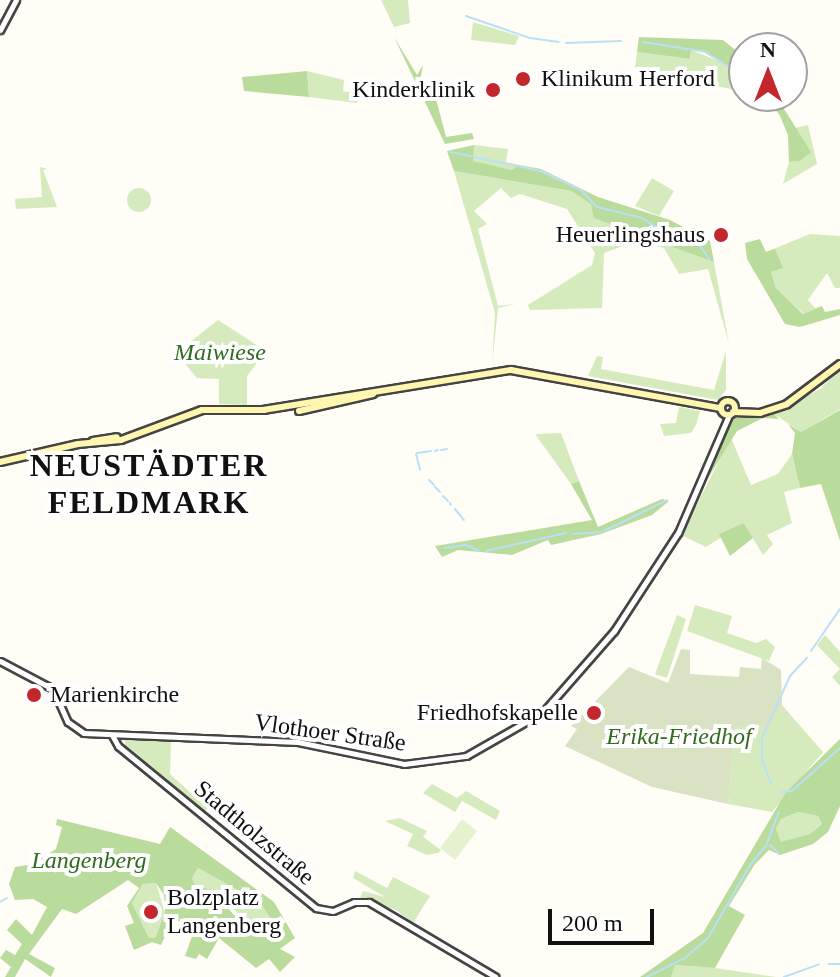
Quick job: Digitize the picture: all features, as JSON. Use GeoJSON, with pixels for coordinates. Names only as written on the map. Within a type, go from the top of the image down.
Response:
{"type":"FeatureCollection","features":[{"type":"Feature","properties":{"kind":"main road"},"geometry":{"type":"LineString","coordinates":[[0,462],[152,428],[202,410],[322,408],[396,386],[520,370],[727,410],[763,412],[799,398],[840,364]]}},
{"type":"Feature","properties":{"kind":"street"},"geometry":{"type":"LineString","coordinates":[[0,30],[16,0]]}},
{"type":"Feature","properties":{"kind":"street","name":"Vlothoer Straße"},"geometry":{"type":"LineString","coordinates":[[0,661],[53,689],[65,716],[79,731],[298,742],[417,764],[454,760],[506,737],[556,700],[614,631],[678,533],[720,438],[727,410]]}},
{"type":"Feature","properties":{"kind":"street","name":"Stadtholzstraße"},"geometry":{"type":"LineString","coordinates":[[116,735],[122,748],[317,909],[333,911],[354,902],[369,902],[496,977]]}},
{"type":"Feature","properties":{"kind":"green space"},"geometry":{"type":"Polygon","coordinates":[[[381,0],[408,0],[410,23],[394,27],[381,0]]]}},
{"type":"Feature","properties":{"kind":"green space"},"geometry":{"type":"Polygon","coordinates":[[[473,22],[519,36],[515,45],[471,40],[473,22]]]}},
{"type":"Feature","properties":{"kind":"green space"},"geometry":{"type":"Polygon","coordinates":[[[394,37],[417,75],[423,65],[420,81],[433,87],[446,137],[472,133],[474,139],[445,144],[394,37]]]}},
{"type":"Feature","properties":{"kind":"green space"},"geometry":{"type":"Polygon","coordinates":[[[639,37],[723,40],[728,44],[728,67],[700,50],[691,50],[690,59],[637,52],[639,37]]]}},
{"type":"Feature","properties":{"kind":"green space"},"geometry":{"type":"Polygon","coordinates":[[[691,50],[728,65],[728,88],[635,68],[637,52],[690,59],[691,50]]]}},
{"type":"Feature","properties":{"kind":"green space"},"geometry":{"type":"Polygon","coordinates":[[[307,71],[344,80],[343,91],[359,94],[357,103],[309,97],[307,71]]]}},
{"type":"Feature","properties":{"kind":"green space"},"geometry":{"type":"Polygon","coordinates":[[[307,71],[309,97],[244,91],[242,77],[307,71]]]}},
{"type":"Feature","properties":{"kind":"green space"},"geometry":{"type":"Polygon","coordinates":[[[777,112],[786,112],[811,152],[800,161],[789,162],[788,135],[777,112]]]}},
{"type":"Feature","properties":{"kind":"green space"},"geometry":{"type":"Polygon","coordinates":[[[808,125],[817,164],[783,184],[789,162],[800,161],[795,128],[808,125]]]}},
{"type":"Feature","properties":{"kind":"green space"},"geometry":{"type":"Polygon","coordinates":[[[474,145],[508,149],[506,162],[519,165],[513,171],[472,161],[474,145]]]}},
{"type":"Feature","properties":{"kind":"green space"},"geometry":{"type":"Polygon","coordinates":[[[474,145],[473,161],[512,170],[519,165],[541,169],[598,197],[670,220],[710,241],[714,262],[594,218],[591,204],[571,191],[454,171],[447,151],[474,145]]]}},
{"type":"Feature","properties":{"kind":"green space"},"geometry":{"type":"Polygon","coordinates":[[[40,167],[48,169],[43,170],[57,207],[16,209],[15,199],[42,197],[40,167]]]}},
{"type":"Feature","properties":{"kind":"green space"},"geometry":{"type":"Polygon","coordinates":[[[454,171],[571,191],[638,233],[714,262],[729,344],[708,269],[679,274],[664,248],[636,241],[604,253],[602,308],[530,310],[528,305],[592,265],[595,253],[567,209],[520,194],[511,198],[501,188],[474,211],[487,224],[478,229],[498,306],[515,304],[498,308],[492,365],[495,313],[454,171]]]}},
{"type":"Feature","properties":{"kind":"green space"},"geometry":{"type":"Polygon","coordinates":[[[652,178],[674,191],[659,216],[635,206],[652,178]]]}},
{"type":"Feature","properties":{"kind":"green space"},"geometry":{"type":"Polygon","coordinates":[[[139,188],[147,192],[151,200],[147,208],[139,212],[131,208],[127,200],[131,192],[139,188]]]}},
{"type":"Feature","properties":{"kind":"green space"},"geometry":{"type":"Polygon","coordinates":[[[810,234],[840,236],[840,288],[835,288],[827,273],[808,300],[815,308],[822,306],[804,314],[776,288],[771,272],[782,268],[766,252],[810,234]]]}},
{"type":"Feature","properties":{"kind":"green space"},"geometry":{"type":"Polygon","coordinates":[[[760,239],[766,252],[775,249],[783,268],[771,272],[776,288],[803,314],[822,306],[825,312],[840,309],[840,315],[800,327],[785,324],[747,259],[745,243],[760,239]]]}},
{"type":"Feature","properties":{"kind":"green space","name":"Maiwiese"},"geometry":{"type":"Polygon","coordinates":[[[218,320],[266,351],[247,376],[247,405],[219,404],[219,379],[197,378],[176,353],[218,320]]]}},
{"type":"Feature","properties":{"kind":"green space"},"geometry":{"type":"Polygon","coordinates":[[[726,351],[726,390],[718,400],[588,376],[597,356],[603,357],[601,369],[714,390],[726,351]]]}},
{"type":"Feature","properties":{"kind":"green space"},"geometry":{"type":"Polygon","coordinates":[[[840,370],[840,409],[801,432],[774,414],[820,389],[840,370]]]}},
{"type":"Feature","properties":{"kind":"green space"},"geometry":{"type":"Polygon","coordinates":[[[679,407],[700,411],[696,425],[691,433],[664,436],[660,424],[676,423],[679,407]]]}},
{"type":"Feature","properties":{"kind":"green space"},"geometry":{"type":"Polygon","coordinates":[[[840,410],[840,541],[821,484],[800,488],[792,454],[795,433],[788,424],[801,432],[840,410]]]}},
{"type":"Feature","properties":{"kind":"green space"},"geometry":{"type":"Polygon","coordinates":[[[774,414],[779,419],[763,418],[737,431],[707,480],[732,418],[774,414]]]}},
{"type":"Feature","properties":{"kind":"green space"},"geometry":{"type":"Polygon","coordinates":[[[561,433],[579,481],[571,484],[535,434],[561,433]]]}},
{"type":"Feature","properties":{"kind":"green space"},"geometry":{"type":"Polygon","coordinates":[[[731,438],[751,485],[778,474],[792,454],[800,488],[784,492],[792,523],[767,535],[773,544],[763,555],[744,523],[706,547],[681,535],[731,438]]]}},
{"type":"Feature","properties":{"kind":"green space"},"geometry":{"type":"Polygon","coordinates":[[[579,481],[598,527],[662,499],[669,501],[652,515],[601,534],[551,545],[548,540],[512,555],[458,550],[442,557],[435,546],[592,520],[571,484],[579,481]]]}},
{"type":"Feature","properties":{"kind":"green space"},"geometry":{"type":"Polygon","coordinates":[[[744,523],[753,538],[730,556],[719,534],[744,523]]]}},
{"type":"Feature","properties":{"kind":"green space"},"geometry":{"type":"Polygon","coordinates":[[[695,605],[732,616],[727,633],[756,643],[766,639],[775,647],[769,661],[687,631],[695,605]]]}},
{"type":"Feature","properties":{"kind":"green space"},"geometry":{"type":"Polygon","coordinates":[[[677,615],[686,619],[667,678],[655,674],[677,615]]]}},
{"type":"Feature","properties":{"kind":"green space"},"geometry":{"type":"Polygon","coordinates":[[[825,635],[840,652],[840,669],[817,645],[825,635]]]}},
{"type":"Feature","properties":{"kind":"green space","name":"Erika-Friedhof"},"geometry":{"type":"Polygon","coordinates":[[[681,649],[690,650],[690,674],[739,677],[740,667],[761,669],[762,658],[781,670],[782,705],[767,727],[736,726],[728,804],[652,787],[565,746],[577,729],[571,726],[629,667],[668,683],[681,649]]]}},
{"type":"Feature","properties":{"kind":"green space"},"geometry":{"type":"Polygon","coordinates":[[[840,669],[840,686],[832,677],[840,669]]]}},
{"type":"Feature","properties":{"kind":"green space"},"geometry":{"type":"Polygon","coordinates":[[[782,705],[823,752],[772,812],[728,804],[736,725],[766,726],[782,705]]]}},
{"type":"Feature","properties":{"kind":"green space"},"geometry":{"type":"Polygon","coordinates":[[[840,739],[840,806],[828,832],[813,844],[780,855],[769,850],[755,864],[729,906],[745,915],[715,968],[675,965],[671,977],[640,977],[703,933],[786,792],[840,739]],[[798,812],[781,819],[776,829],[781,842],[810,834],[822,824],[818,816],[798,812]]]}},
{"type":"Feature","properties":{"kind":"green space"},"geometry":{"type":"Polygon","coordinates":[[[125,740],[171,740],[170,774],[204,805],[219,799],[205,811],[125,746],[125,740]]]}},
{"type":"Feature","properties":{"kind":"green space"},"geometry":{"type":"Polygon","coordinates":[[[432,784],[457,798],[466,791],[500,811],[496,820],[462,801],[455,812],[423,793],[432,784]]]}},
{"type":"Feature","properties":{"kind":"green space"},"geometry":{"type":"Polygon","coordinates":[[[798,812],[818,816],[822,824],[810,834],[781,843],[776,829],[781,819],[798,812]]]}},
{"type":"Feature","properties":{"kind":"green space"},"geometry":{"type":"Polygon","coordinates":[[[400,818],[427,831],[423,837],[441,850],[427,855],[407,846],[413,834],[385,821],[400,818]]]}},
{"type":"Feature","properties":{"kind":"green space","name":"Langenberg"},"geometry":{"type":"Polygon","coordinates":[[[57,819],[160,844],[170,827],[274,902],[295,938],[280,949],[295,957],[280,972],[269,959],[256,968],[219,938],[207,959],[199,954],[196,959],[185,956],[195,928],[173,919],[161,945],[152,942],[134,950],[125,926],[134,923],[127,906],[139,888],[128,880],[76,914],[62,909],[29,954],[55,968],[51,977],[25,959],[15,977],[5,977],[11,967],[0,958],[6,950],[15,955],[22,944],[7,930],[16,919],[32,935],[47,907],[33,899],[15,900],[9,884],[15,867],[33,864],[56,849],[62,827],[56,825],[57,819]],[[198,868],[192,878],[195,886],[211,890],[234,915],[253,924],[252,931],[271,936],[275,926],[261,903],[198,868]],[[156,883],[143,884],[132,903],[149,938],[155,938],[165,913],[164,895],[156,883]]]}},
{"type":"Feature","properties":{"kind":"green space"},"geometry":{"type":"Polygon","coordinates":[[[462,819],[477,831],[455,860],[440,848],[462,819]]]}},
{"type":"Feature","properties":{"kind":"green space"},"geometry":{"type":"Polygon","coordinates":[[[198,868],[261,903],[276,927],[271,936],[252,931],[252,925],[227,904],[195,886],[192,878],[198,868]]]}},
{"type":"Feature","properties":{"kind":"green space"},"geometry":{"type":"Polygon","coordinates":[[[355,871],[387,888],[393,877],[430,896],[413,923],[396,910],[360,898],[363,891],[385,897],[353,878],[355,871]]]}},
{"type":"Feature","properties":{"kind":"green space"},"geometry":{"type":"Polygon","coordinates":[[[156,883],[165,913],[155,938],[149,938],[132,903],[143,884],[156,883]]]}},
{"type":"Feature","properties":{"kind":"green space"},"geometry":{"type":"Polygon","coordinates":[[[675,965],[715,968],[776,977],[669,977],[675,965]]]}},
{"type":"Feature","properties":{"kind":"waterway"},"geometry":{"type":"LineString","coordinates":[[466,16],[530,38],[559,42]]}},
{"type":"Feature","properties":{"kind":"waterway"},"geometry":{"type":"LineString","coordinates":[[566,43],[621,41]]}},
{"type":"Feature","properties":{"kind":"waterway"},"geometry":{"type":"LineString","coordinates":[[643,42],[706,52],[728,66]]}},
{"type":"Feature","properties":{"kind":"waterway"},"geometry":{"type":"LineString","coordinates":[[451,152],[541,171],[581,190],[597,207],[642,218],[677,241],[698,243],[710,260]]}},
{"type":"Feature","properties":{"kind":"waterway"},"geometry":{"type":"LineString","coordinates":[[441,450],[447,449]]}},
{"type":"Feature","properties":{"kind":"waterway"},"geometry":{"type":"LineString","coordinates":[[417,453],[431,451]]}},
{"type":"Feature","properties":{"kind":"waterway"},"geometry":{"type":"LineString","coordinates":[[416,454],[420,469]]}},
{"type":"Feature","properties":{"kind":"waterway"},"geometry":{"type":"LineString","coordinates":[[429,480],[434,485]]}},
{"type":"Feature","properties":{"kind":"waterway"},"geometry":{"type":"LineString","coordinates":[[435,487],[440,492]]}},
{"type":"Feature","properties":{"kind":"waterway"},"geometry":{"type":"LineString","coordinates":[[443,496],[448,501]]}},
{"type":"Feature","properties":{"kind":"waterway"},"geometry":{"type":"LineString","coordinates":[[604,531],[667,500]]}},
{"type":"Feature","properties":{"kind":"waterway"},"geometry":{"type":"LineString","coordinates":[[455,509],[464,520]]}},
{"type":"Feature","properties":{"kind":"waterway"},"geometry":{"type":"LineString","coordinates":[[573,534],[601,532]]}},
{"type":"Feature","properties":{"kind":"waterway"},"geometry":{"type":"LineString","coordinates":[[486,551],[566,533]]}},
{"type":"Feature","properties":{"kind":"waterway"},"geometry":{"type":"LineString","coordinates":[[445,548],[466,545],[479,551]]}},
{"type":"Feature","properties":{"kind":"waterway"},"geometry":{"type":"LineString","coordinates":[[811,651],[840,609]]}},
{"type":"Feature","properties":{"kind":"waterway"},"geometry":{"type":"LineString","coordinates":[[762,738],[790,676],[807,658]]}},
{"type":"Feature","properties":{"kind":"waterway"},"geometry":{"type":"LineString","coordinates":[[762,740],[762,760],[771,783]]}},
{"type":"Feature","properties":{"kind":"waterway"},"geometry":{"type":"LineString","coordinates":[[792,791],[840,748]]}},
{"type":"Feature","properties":{"kind":"waterway"},"geometry":{"type":"LineString","coordinates":[[782,792],[790,791]]}},
{"type":"Feature","properties":{"kind":"waterway"},"geometry":{"type":"LineString","coordinates":[[767,843],[779,812]]}},
{"type":"Feature","properties":{"kind":"waterway"},"geometry":{"type":"LineString","coordinates":[[770,845],[778,853]]}},
{"type":"Feature","properties":{"kind":"waterway"},"geometry":{"type":"LineString","coordinates":[[647,977],[685,958],[708,938],[750,865],[766,846]]}},
{"type":"Feature","properties":{"kind":"waterway"},"geometry":{"type":"LineString","coordinates":[[0,902],[7,898]]}},
{"type":"Feature","properties":{"kind":"waterway"},"geometry":{"type":"LineString","coordinates":[[784,977],[819,964]]}},
{"type":"Feature","properties":{"kind":"waterway"},"geometry":{"type":"LineString","coordinates":[[829,964],[840,964]]}},
{"type":"Feature","properties":{"kind":"place","name":"Klinikum Herford"},"geometry":{"type":"Point","coordinates":[523,79]}},
{"type":"Feature","properties":{"kind":"place","name":"Kinderklinik"},"geometry":{"type":"Point","coordinates":[493,90]}},
{"type":"Feature","properties":{"kind":"place","name":"Heuerlingshaus"},"geometry":{"type":"Point","coordinates":[721,235]}},
{"type":"Feature","properties":{"kind":"place","name":"Marienkirche"},"geometry":{"type":"Point","coordinates":[34,695]}},
{"type":"Feature","properties":{"kind":"place","name":"Friedhofskapelle"},"geometry":{"type":"Point","coordinates":[594,713]}},
{"type":"Feature","properties":{"kind":"place","name":"Bolzplatz Langenberg"},"geometry":{"type":"Point","coordinates":[151,912]}},
{"type":"Feature","properties":{"kind":"district","name":"NEUSTÄDTER FELDMARK"},"geometry":{"type":"Point","coordinates":[149,484]}}]}
